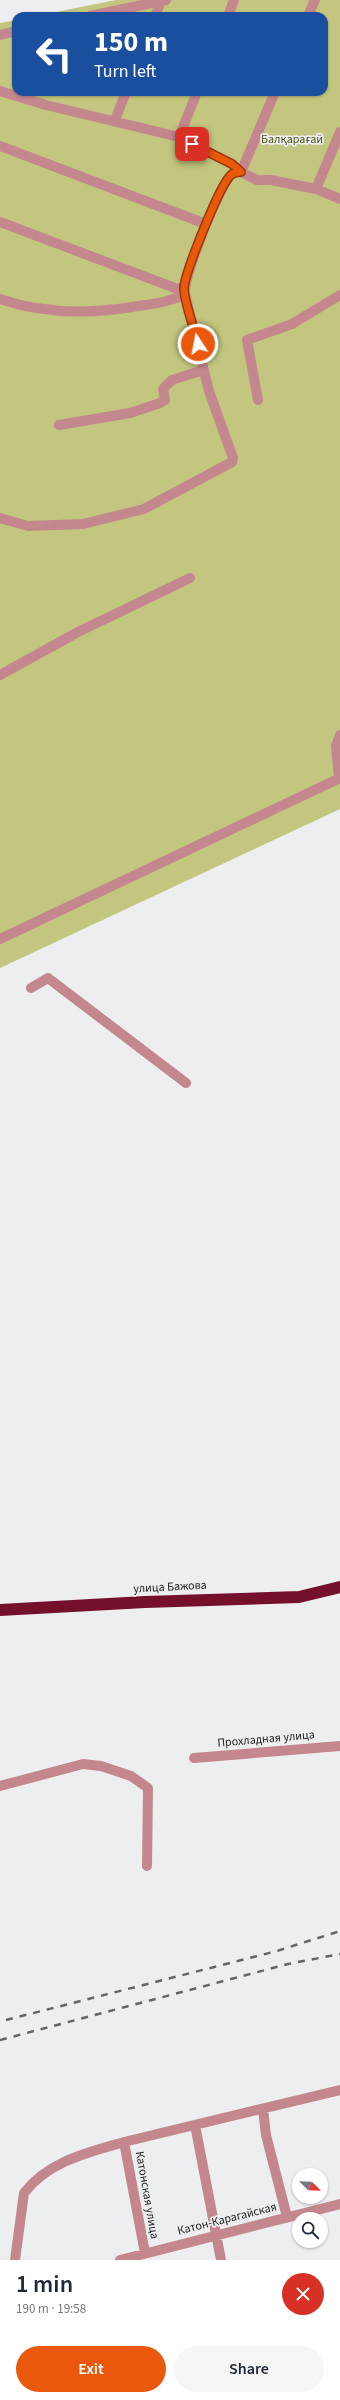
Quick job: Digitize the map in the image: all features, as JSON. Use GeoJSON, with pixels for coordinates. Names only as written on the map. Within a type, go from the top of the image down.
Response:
{"type":"FeatureCollection","features":[{"type":"Feature","properties":{"kind":"highway","name":"улица Бажова"},"geometry":{"type":"LineString","coordinates":[[0,1610],[145,1602],[299,1597],[340,1587]]}},
{"type":"Feature","properties":{"kind":"street"},"geometry":{"type":"LineString","coordinates":[[230,12],[234,0]]}},
{"type":"Feature","properties":{"kind":"street"},"geometry":{"type":"LineString","coordinates":[[310,12],[315,0]]}},
{"type":"Feature","properties":{"kind":"street"},"geometry":{"type":"LineString","coordinates":[[110,12],[164,1]]}},
{"type":"Feature","properties":{"kind":"street"},"geometry":{"type":"LineString","coordinates":[[157,12],[164,1]]}},
{"type":"Feature","properties":{"kind":"street"},"geometry":{"type":"LineString","coordinates":[[0,35],[12,32]]}},
{"type":"Feature","properties":{"kind":"street"},"geometry":{"type":"LineString","coordinates":[[0,91],[12,95]]}},
{"type":"Feature","properties":{"kind":"street"},"geometry":{"type":"LineString","coordinates":[[16,96],[46,105],[115,120],[179,137],[232,164],[241,172],[258,180],[271,180],[316,189],[340,199]]}},
{"type":"Feature","properties":{"kind":"street"},"geometry":{"type":"LineString","coordinates":[[115,120],[124,96]]}},
{"type":"Feature","properties":{"kind":"street"},"geometry":{"type":"LineString","coordinates":[[179,137],[195,96]]}},
{"type":"Feature","properties":{"kind":"street"},"geometry":{"type":"LineString","coordinates":[[241,172],[273,96]]}},
{"type":"Feature","properties":{"kind":"street"},"geometry":{"type":"LineString","coordinates":[[316,189],[340,132]]}},
{"type":"Feature","properties":{"kind":"street"},"geometry":{"type":"LineString","coordinates":[[0,146],[206,224]]}},
{"type":"Feature","properties":{"kind":"street"},"geometry":{"type":"LineString","coordinates":[[0,518],[28,526],[83,524],[144,509],[232,462],[233,458],[203,370],[185,291],[206,224],[224,186],[232,174],[241,172]]}},
{"type":"Feature","properties":{"kind":"street"},"geometry":{"type":"LineString","coordinates":[[0,222],[185,291]]}},
{"type":"Feature","properties":{"kind":"street"},"geometry":{"type":"LineString","coordinates":[[0,299],[50,311],[102,312],[158,304],[174,300],[185,291]]}},
{"type":"Feature","properties":{"kind":"street"},"geometry":{"type":"LineString","coordinates":[[258,400],[247,340],[292,324],[340,295]]}},
{"type":"Feature","properties":{"kind":"street"},"geometry":{"type":"LineString","coordinates":[[59,424],[130,413],[160,404],[165,400],[162,389],[172,380],[203,370]]}},
{"type":"Feature","properties":{"kind":"street"},"geometry":{"type":"LineString","coordinates":[[0,675],[78,632],[190,578]]}},
{"type":"Feature","properties":{"kind":"street"},"geometry":{"type":"LineString","coordinates":[[0,939],[339,778],[336,746],[340,735]]}},
{"type":"Feature","properties":{"kind":"street"},"geometry":{"type":"LineString","coordinates":[[31,988],[48,978],[186,1083]]}},
{"type":"Feature","properties":{"kind":"street","name":"Прохладная улица"},"geometry":{"type":"LineString","coordinates":[[194,1758],[340,1746]]}},
{"type":"Feature","properties":{"kind":"street"},"geometry":{"type":"LineString","coordinates":[[2,1785],[83,1764],[101,1766],[131,1776],[148,1788],[147,1866]]}},
{"type":"Feature","properties":{"kind":"street","name":"Катонская улица"},"geometry":{"type":"LineString","coordinates":[[16,2260],[24,2193],[30,2184],[46,2170],[56,2165],[124,2142],[340,2090]]}},
{"type":"Feature","properties":{"kind":"street"},"geometry":{"type":"LineString","coordinates":[[263,2109],[266,2135],[287,2217]]}},
{"type":"Feature","properties":{"kind":"street"},"geometry":{"type":"LineString","coordinates":[[195,2125],[220,2260]]}},
{"type":"Feature","properties":{"kind":"street","name":"Катонская улица"},"geometry":{"type":"LineString","coordinates":[[124,2142],[145,2254]]}},
{"type":"Feature","properties":{"kind":"street","name":"Катон-Карагайская"},"geometry":{"type":"LineString","coordinates":[[120,2260],[340,2204]]}},
{"type":"Feature","properties":{"kind":"green space","name":"Балқарағай"},"geometry":{"type":"Polygon","coordinates":[[[116,0],[340,0],[340,809],[0,968],[0,23],[12,21],[12,96],[328,96],[328,12],[56,12],[116,0]]]}},
{"type":"Feature","properties":{"kind":"railway"},"geometry":{"type":"LineString","coordinates":[[6,2020],[277,1951],[340,1931]]}},
{"type":"Feature","properties":{"kind":"railway"},"geometry":{"type":"LineString","coordinates":[[0,2040],[288,1964],[340,1954]]}},
{"type":"Feature","properties":{"kind":"route"},"geometry":{"type":"LineString","coordinates":[[192,144],[232,164],[241,172],[232,174],[224,186],[205,227],[186,278],[184,289],[198,344]]}}]}
